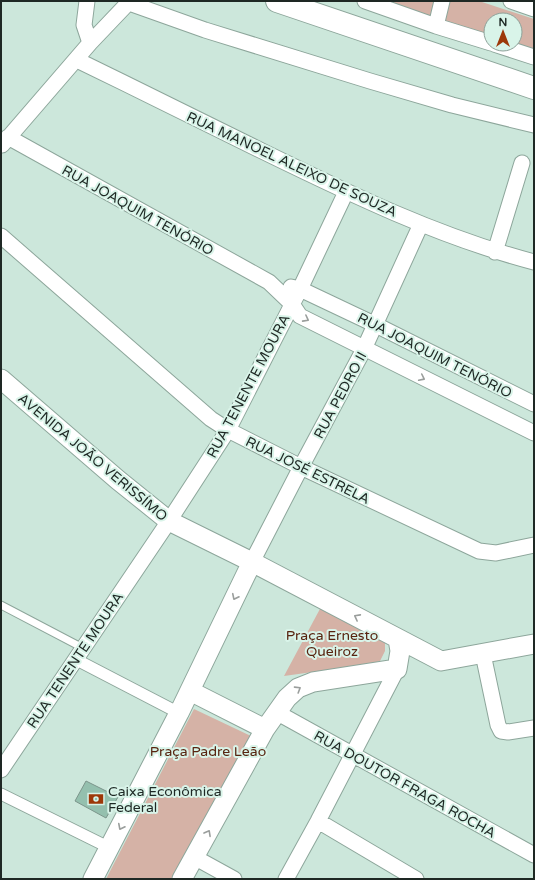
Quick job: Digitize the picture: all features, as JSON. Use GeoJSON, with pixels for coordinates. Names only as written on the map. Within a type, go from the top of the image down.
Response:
{"type":"FeatureCollection","features":[{"type":"Feature","properties":{"kind":"highway"},"geometry":{"type":"LineString","coordinates":[[277,1],[534,88]]}},
{"type":"Feature","properties":{"kind":"street"},"geometry":{"type":"LineString","coordinates":[[87,1],[84,25],[90,43]]}},
{"type":"Feature","properties":{"kind":"street"},"geometry":{"type":"LineString","coordinates":[[365,1],[483,41]]}},
{"type":"Feature","properties":{"kind":"street"},"geometry":{"type":"LineString","coordinates":[[436,26],[442,1]]}},
{"type":"Feature","properties":{"kind":"street"},"geometry":{"type":"LineString","coordinates":[[511,1],[534,9]]}},
{"type":"Feature","properties":{"kind":"street"},"geometry":{"type":"LineString","coordinates":[[4,141],[77,60],[90,43],[129,2],[205,30],[452,105],[534,125]]}},
{"type":"Feature","properties":{"kind":"street"},"geometry":{"type":"LineString","coordinates":[[521,52],[534,56]]}},
{"type":"Feature","properties":{"kind":"street","name":"RUA MANOEL ALEIXO DE SOUZA"},"geometry":{"type":"LineString","coordinates":[[77,60],[346,192],[421,224],[495,252],[534,262]]}},
{"type":"Feature","properties":{"kind":"street","name":"RUA JOAQUIM TENÓRIO"},"geometry":{"type":"LineString","coordinates":[[4,141],[269,282],[300,289],[376,325],[534,404]]}},
{"type":"Feature","properties":{"kind":"street"},"geometry":{"type":"LineString","coordinates":[[495,252],[522,163]]}},
{"type":"Feature","properties":{"kind":"street","name":"RUA TENENTE MOURA"},"geometry":{"type":"LineString","coordinates":[[1,770],[170,521],[228,430],[300,289],[346,192]]}},
{"type":"Feature","properties":{"kind":"street","name":"RUA PEDRO II"},"geometry":{"type":"LineString","coordinates":[[252,562],[376,325],[421,224]]}},
{"type":"Feature","properties":{"kind":"street","name":"RUA JOSÉ ESTRELA"},"geometry":{"type":"LineString","coordinates":[[1,236],[212,419],[228,430],[301,467],[479,551],[496,552],[534,546]]}},
{"type":"Feature","properties":{"kind":"street","name":"RUA JOAQUIM TENÓRIO"},"geometry":{"type":"LineString","coordinates":[[269,282],[292,304],[300,316],[534,433]]}},
{"type":"Feature","properties":{"kind":"street","name":"AVENIDA JOÃO VERISSÍMO"},"geometry":{"type":"LineString","coordinates":[[1,379],[118,480],[170,521],[252,562]]}},
{"type":"Feature","properties":{"kind":"street"},"geometry":{"type":"LineString","coordinates":[[94,879],[190,691],[252,562],[441,661],[534,644]]}},
{"type":"Feature","properties":{"kind":"street"},"geometry":{"type":"LineString","coordinates":[[286,879],[397,669],[400,651],[398,639]]}},
{"type":"Feature","properties":{"kind":"street"},"geometry":{"type":"LineString","coordinates":[[79,654],[179,713]]}},
{"type":"Feature","properties":{"kind":"street"},"geometry":{"type":"LineString","coordinates":[[483,654],[498,725],[501,731],[508,732],[534,728]]}},
{"type":"Feature","properties":{"kind":"street"},"geometry":{"type":"LineString","coordinates":[[182,879],[265,729],[287,698],[298,688],[313,682],[397,669]]}},
{"type":"Feature","properties":{"kind":"street"},"geometry":{"type":"LineString","coordinates":[[190,691],[265,729]]}},
{"type":"Feature","properties":{"kind":"street","name":"RUA DOUTOR FRAGA ROCHA"},"geometry":{"type":"LineString","coordinates":[[276,712],[352,756],[534,855]]}},
{"type":"Feature","properties":{"kind":"street"},"geometry":{"type":"LineString","coordinates":[[1,794],[110,848]]}},
{"type":"Feature","properties":{"kind":"street"},"geometry":{"type":"LineString","coordinates":[[318,821],[416,879]]}},
{"type":"Feature","properties":{"kind":"street"},"geometry":{"type":"LineString","coordinates":[[194,857],[234,879]]}},
{"type":"Feature","properties":{"kind":"lane"},"geometry":{"type":"LineString","coordinates":[[1,605],[79,654]]}},
{"type":"Feature","properties":{"kind":"green space"},"geometry":{"type":"Polygon","coordinates":[[[375,1],[479,1],[513,12],[483,12],[483,35],[375,1]]]}},
{"type":"Feature","properties":{"kind":"green space"},"geometry":{"type":"Polygon","coordinates":[[[523,15],[534,19],[534,51],[523,47],[523,15]]]}},
{"type":"Feature","properties":{"kind":"green space","name":"Praça Ernesto Queiroz"},"geometry":{"type":"Polygon","coordinates":[[[321,607],[377,635],[385,643],[385,651],[380,661],[370,664],[284,676],[321,607]]]}},
{"type":"Feature","properties":{"kind":"green space","name":"Praça Padre Leão"},"geometry":{"type":"Polygon","coordinates":[[[194,709],[253,737],[171,879],[106,879],[194,709]]]}},
{"type":"Feature","properties":{"kind":"building","name":"Caixa Econômica Federal"},"geometry":{"type":"Polygon","coordinates":[[[86,781],[118,797],[106,818],[75,801],[86,781]]]}},
{"type":"Feature","properties":{"kind":"place","name":"Caixa Econômica Federal"},"geometry":{"type":"Point","coordinates":[96,799]}}]}
